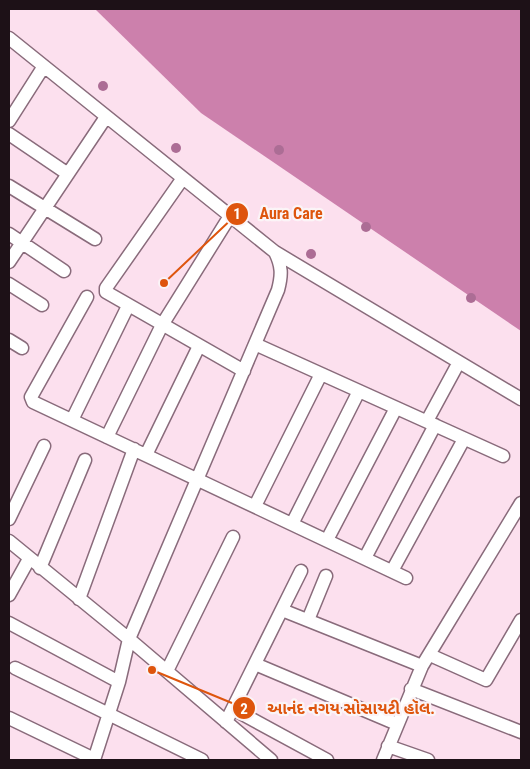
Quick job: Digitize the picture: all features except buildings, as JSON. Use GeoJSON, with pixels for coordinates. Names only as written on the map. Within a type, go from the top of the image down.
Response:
{"type":"FeatureCollection","features":[{"type":"Feature","properties":{"kind":"street"},"geometry":{"type":"LineString","coordinates":[[9,38],[275,252],[521,399]]}},
{"type":"Feature","properties":{"kind":"street"},"geometry":{"type":"LineString","coordinates":[[9,121],[44,66]]}},
{"type":"Feature","properties":{"kind":"street"},"geometry":{"type":"LineString","coordinates":[[9,262],[106,117]]}},
{"type":"Feature","properties":{"kind":"street"},"geometry":{"type":"LineString","coordinates":[[9,134],[68,174]]}},
{"type":"Feature","properties":{"kind":"street"},"geometry":{"type":"LineString","coordinates":[[183,178],[106,288],[108,294],[244,371]]}},
{"type":"Feature","properties":{"kind":"street"},"geometry":{"type":"LineString","coordinates":[[9,186],[95,239]]}},
{"type":"Feature","properties":{"kind":"street"},"geometry":{"type":"LineString","coordinates":[[107,437],[162,325],[230,216]]}},
{"type":"Feature","properties":{"kind":"street"},"geometry":{"type":"LineString","coordinates":[[9,234],[64,271]]}},
{"type":"Feature","properties":{"kind":"street"},"geometry":{"type":"LineString","coordinates":[[9,718],[94,759],[119,682],[129,639],[244,371],[282,275],[281,264],[275,252]]}},
{"type":"Feature","properties":{"kind":"street"},"geometry":{"type":"LineString","coordinates":[[9,284],[42,305]]}},
{"type":"Feature","properties":{"kind":"street"},"geometry":{"type":"LineString","coordinates":[[87,297],[30,399],[32,402],[406,578]]}},
{"type":"Feature","properties":{"kind":"street"},"geometry":{"type":"LineString","coordinates":[[72,420],[128,306]]}},
{"type":"Feature","properties":{"kind":"street"},"geometry":{"type":"LineString","coordinates":[[9,340],[22,348]]}},
{"type":"Feature","properties":{"kind":"street"},"geometry":{"type":"LineString","coordinates":[[255,344],[503,456]]}},
{"type":"Feature","properties":{"kind":"street"},"geometry":{"type":"LineString","coordinates":[[79,598],[140,452],[199,346]]}},
{"type":"Feature","properties":{"kind":"street"},"geometry":{"type":"LineString","coordinates":[[365,558],[459,362]]}},
{"type":"Feature","properties":{"kind":"street"},"geometry":{"type":"LineString","coordinates":[[255,506],[321,374]]}},
{"type":"Feature","properties":{"kind":"street"},"geometry":{"type":"LineString","coordinates":[[292,524],[359,391]]}},
{"type":"Feature","properties":{"kind":"street"},"geometry":{"type":"LineString","coordinates":[[327,540],[396,408]]}},
{"type":"Feature","properties":{"kind":"street"},"geometry":{"type":"LineString","coordinates":[[392,571],[464,438]]}},
{"type":"Feature","properties":{"kind":"street"},"geometry":{"type":"LineString","coordinates":[[9,519],[44,446]]}},
{"type":"Feature","properties":{"kind":"street"},"geometry":{"type":"LineString","coordinates":[[40,568],[85,460]]}},
{"type":"Feature","properties":{"kind":"street"},"geometry":{"type":"LineString","coordinates":[[383,760],[422,666],[521,503]]}},
{"type":"Feature","properties":{"kind":"street"},"geometry":{"type":"LineString","coordinates":[[167,671],[233,537]]}},
{"type":"Feature","properties":{"kind":"street"},"geometry":{"type":"LineString","coordinates":[[9,541],[129,639],[271,760]]}},
{"type":"Feature","properties":{"kind":"street"},"geometry":{"type":"LineString","coordinates":[[9,595],[29,559]]}},
{"type":"Feature","properties":{"kind":"street"},"geometry":{"type":"LineString","coordinates":[[226,722],[301,571]]}},
{"type":"Feature","properties":{"kind":"street"},"geometry":{"type":"LineString","coordinates":[[308,620],[326,576]]}},
{"type":"Feature","properties":{"kind":"street"},"geometry":{"type":"LineString","coordinates":[[282,610],[422,666]]}},
{"type":"Feature","properties":{"kind":"street"},"geometry":{"type":"LineString","coordinates":[[430,655],[486,680],[521,620]]}},
{"type":"Feature","properties":{"kind":"street"},"geometry":{"type":"LineString","coordinates":[[9,623],[119,682]]}},
{"type":"Feature","properties":{"kind":"street"},"geometry":{"type":"LineString","coordinates":[[255,664],[397,724]]}},
{"type":"Feature","properties":{"kind":"street"},"geometry":{"type":"LineString","coordinates":[[15,668],[202,760]]}},
{"type":"Feature","properties":{"kind":"street"},"geometry":{"type":"LineString","coordinates":[[411,689],[521,732]]}},
{"type":"Feature","properties":{"kind":"street"},"geometry":{"type":"LineString","coordinates":[[233,709],[327,760]]}},
{"type":"Feature","properties":{"kind":"street"},"geometry":{"type":"LineString","coordinates":[[388,746],[428,760]]}},
{"type":"Feature","properties":{"kind":"shaded area"},"geometry":{"type":"Polygon","coordinates":[[[95,9],[521,9],[521,331],[201,113],[95,9]]]}},
{"type":"Feature","properties":{"kind":"place","name":"Aura Care"},"geometry":{"type":"Point","coordinates":[164,283]}},
{"type":"Feature","properties":{"kind":"place","name":"આનંદ નગય સોસાયટી હૉલ."},"geometry":{"type":"Point","coordinates":[152,670]}}]}
